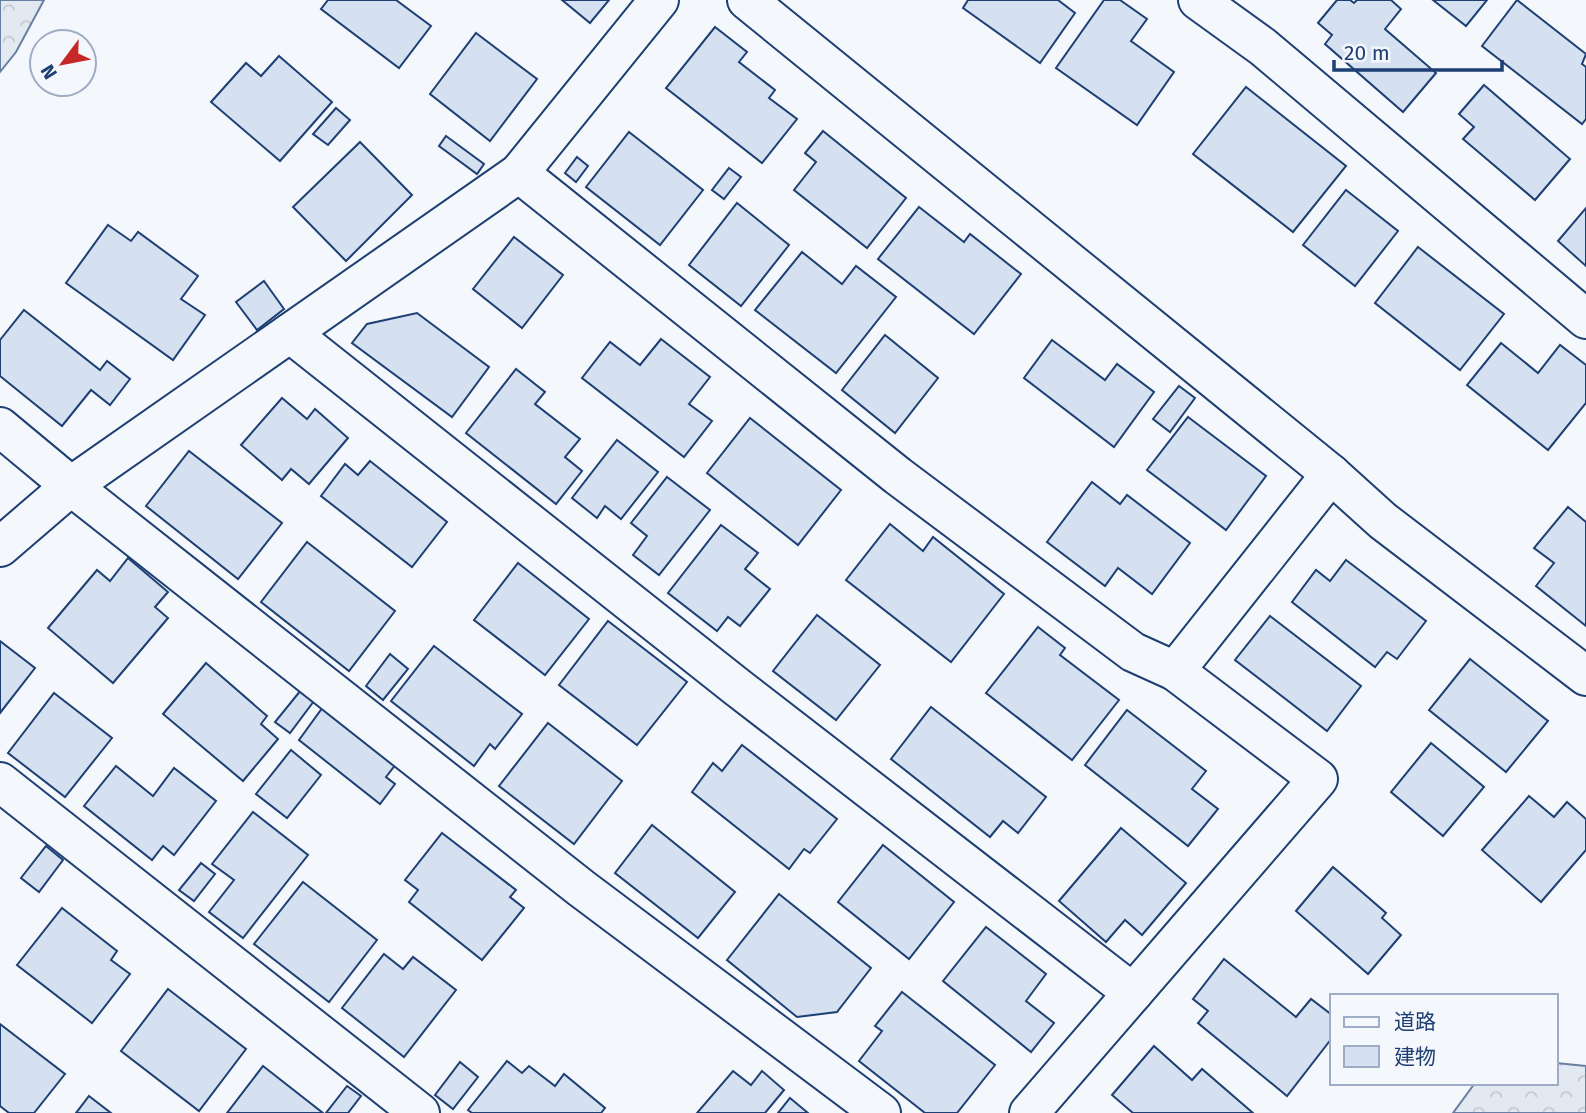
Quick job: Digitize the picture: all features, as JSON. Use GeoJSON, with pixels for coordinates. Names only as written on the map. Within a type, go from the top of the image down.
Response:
{"type":"FeatureCollection","features":[{"type":"Feature","properties":{"kind":"street"},"geometry":{"type":"LineString","coordinates":[[0,547],[71,486],[519,173],[659,0]]}},
{"type":"Feature","properties":{"kind":"street"},"geometry":{"type":"LineString","coordinates":[[747,0],[1331,474],[1383,521],[1586,676]]}},
{"type":"Feature","properties":{"kind":"street"},"geometry":{"type":"LineString","coordinates":[[1198,0],[1263,47],[1586,319]]}},
{"type":"Feature","properties":{"kind":"street"},"geometry":{"type":"LineString","coordinates":[[519,173],[898,477],[1133,652],[1175,671],[1318,779],[1029,1113]]}},
{"type":"Feature","properties":{"kind":"street"},"geometry":{"type":"LineString","coordinates":[[290,333],[737,687],[1133,993]]}},
{"type":"Feature","properties":{"kind":"street"},"geometry":{"type":"LineString","coordinates":[[0,427],[581,888],[881,1113]]}},
{"type":"Feature","properties":{"kind":"street"},"geometry":{"type":"LineString","coordinates":[[1175,671],[1331,474]]}},
{"type":"Feature","properties":{"kind":"street"},"geometry":{"type":"LineString","coordinates":[[0,782],[420,1113]]}},
{"type":"Feature","properties":{"kind":"green space"},"geometry":{"type":"Polygon","coordinates":[[[0,0],[44,0],[16,52],[0,72],[0,0]]]}},
{"type":"Feature","properties":{"kind":"green space"},"geometry":{"type":"Polygon","coordinates":[[[1558,1063],[1586,1066],[1586,1113],[1453,1113],[1474,1085],[1558,1085],[1558,1063]]]}},
{"type":"Feature","properties":{"kind":"building"},"geometry":{"type":"Polygon","coordinates":[[[328,0],[396,0],[431,26],[399,68],[321,9],[328,0]]]}},
{"type":"Feature","properties":{"kind":"building"},"geometry":{"type":"Polygon","coordinates":[[[562,0],[609,0],[590,23],[562,0]]]}},
{"type":"Feature","properties":{"kind":"building"},"geometry":{"type":"Polygon","coordinates":[[[968,0],[1058,0],[1075,13],[1040,63],[963,8],[968,0]]]}},
{"type":"Feature","properties":{"kind":"building"},"geometry":{"type":"Polygon","coordinates":[[[1104,0],[1120,0],[1147,19],[1131,41],[1174,72],[1137,125],[1056,68],[1104,0]]]}},
{"type":"Feature","properties":{"kind":"building"},"geometry":{"type":"Polygon","coordinates":[[[1337,0],[1350,0],[1354,3],[1357,0],[1391,0],[1401,9],[1385,29],[1436,73],[1403,112],[1325,44],[1332,35],[1318,23],[1337,0]]]}},
{"type":"Feature","properties":{"kind":"building"},"geometry":{"type":"Polygon","coordinates":[[[1433,0],[1487,0],[1466,26],[1433,0]]]}},
{"type":"Feature","properties":{"kind":"building"},"geometry":{"type":"Polygon","coordinates":[[[1517,0],[1586,54],[1582,64],[1586,67],[1586,119],[1582,124],[1482,46],[1517,0]]]}},
{"type":"Feature","properties":{"kind":"building"},"geometry":{"type":"Polygon","coordinates":[[[715,27],[747,52],[739,62],[775,90],[769,98],[797,119],[762,163],[666,88],[715,27]]]}},
{"type":"Feature","properties":{"kind":"building"},"geometry":{"type":"Polygon","coordinates":[[[476,33],[537,79],[490,141],[430,94],[476,33]]]}},
{"type":"Feature","properties":{"kind":"building"},"geometry":{"type":"Polygon","coordinates":[[[279,56],[332,102],[280,161],[211,102],[246,63],[261,76],[279,56]]]}},
{"type":"Feature","properties":{"kind":"building"},"geometry":{"type":"Polygon","coordinates":[[[1484,85],[1570,159],[1535,200],[1463,139],[1474,127],[1459,114],[1484,85]]]}},
{"type":"Feature","properties":{"kind":"building"},"geometry":{"type":"Polygon","coordinates":[[[1246,87],[1346,166],[1293,232],[1193,154],[1246,87]]]}},
{"type":"Feature","properties":{"kind":"building"},"geometry":{"type":"Polygon","coordinates":[[[336,108],[350,120],[328,145],[313,134],[336,108]]]}},
{"type":"Feature","properties":{"kind":"building"},"geometry":{"type":"Polygon","coordinates":[[[823,131],[906,198],[867,248],[794,190],[816,162],[805,153],[823,131]]]}},
{"type":"Feature","properties":{"kind":"building"},"geometry":{"type":"Polygon","coordinates":[[[629,132],[703,190],[660,245],[586,187],[629,132]]]}},
{"type":"Feature","properties":{"kind":"building"},"geometry":{"type":"Polygon","coordinates":[[[446,136],[484,164],[477,174],[439,146],[446,136]]]}},
{"type":"Feature","properties":{"kind":"building"},"geometry":{"type":"Polygon","coordinates":[[[360,142],[412,195],[346,261],[293,207],[360,142]]]}},
{"type":"Feature","properties":{"kind":"building"},"geometry":{"type":"Polygon","coordinates":[[[577,157],[588,166],[576,182],[565,173],[577,157]]]}},
{"type":"Feature","properties":{"kind":"building"},"geometry":{"type":"Polygon","coordinates":[[[729,168],[741,177],[724,199],[712,190],[729,168]]]}},
{"type":"Feature","properties":{"kind":"building"},"geometry":{"type":"Polygon","coordinates":[[[1346,190],[1398,231],[1355,286],[1303,245],[1346,190]]]}},
{"type":"Feature","properties":{"kind":"building"},"geometry":{"type":"Polygon","coordinates":[[[737,203],[789,245],[741,306],[689,265],[737,203]]]}},
{"type":"Feature","properties":{"kind":"building"},"geometry":{"type":"Polygon","coordinates":[[[919,207],[964,242],[970,234],[1021,274],[974,334],[878,259],[919,207]]]}},
{"type":"Feature","properties":{"kind":"building"},"geometry":{"type":"Polygon","coordinates":[[[1586,208],[1586,266],[1558,241],[1586,208]]]}},
{"type":"Feature","properties":{"kind":"building"},"geometry":{"type":"Polygon","coordinates":[[[108,225],[131,241],[138,232],[198,276],[181,299],[205,315],[173,360],[66,283],[108,225]]]}},
{"type":"Feature","properties":{"kind":"building"},"geometry":{"type":"Polygon","coordinates":[[[514,237],[563,275],[522,328],[473,289],[514,237]]]}},
{"type":"Feature","properties":{"kind":"building"},"geometry":{"type":"Polygon","coordinates":[[[1418,247],[1504,314],[1460,370],[1375,303],[1418,247]]]}},
{"type":"Feature","properties":{"kind":"building"},"geometry":{"type":"Polygon","coordinates":[[[802,252],[842,284],[856,266],[896,297],[836,373],[755,310],[802,252]]]}},
{"type":"Feature","properties":{"kind":"building"},"geometry":{"type":"Polygon","coordinates":[[[264,281],[284,309],[257,330],[236,302],[264,281]]]}},
{"type":"Feature","properties":{"kind":"building"},"geometry":{"type":"Polygon","coordinates":[[[24,310],[100,370],[107,361],[130,379],[110,405],[91,390],[62,426],[0,376],[0,340],[24,310]]]}},
{"type":"Feature","properties":{"kind":"building"},"geometry":{"type":"Polygon","coordinates":[[[417,313],[489,367],[452,417],[352,343],[367,324],[417,313]]]}},
{"type":"Feature","properties":{"kind":"building"},"geometry":{"type":"Polygon","coordinates":[[[885,335],[938,378],[895,433],[842,390],[885,335]]]}},
{"type":"Feature","properties":{"kind":"building"},"geometry":{"type":"Polygon","coordinates":[[[661,339],[710,377],[689,404],[712,421],[684,457],[582,378],[610,342],[640,365],[661,339]]]}},
{"type":"Feature","properties":{"kind":"building"},"geometry":{"type":"Polygon","coordinates":[[[1052,340],[1105,380],[1117,364],[1154,392],[1114,447],[1024,378],[1052,340]]]}},
{"type":"Feature","properties":{"kind":"building"},"geometry":{"type":"Polygon","coordinates":[[[1501,343],[1538,373],[1560,345],[1586,365],[1586,403],[1548,450],[1467,385],[1501,343]]]}},
{"type":"Feature","properties":{"kind":"building"},"geometry":{"type":"Polygon","coordinates":[[[516,369],[545,392],[535,404],[580,439],[565,457],[582,471],[556,504],[466,433],[516,369]]]}},
{"type":"Feature","properties":{"kind":"building"},"geometry":{"type":"Polygon","coordinates":[[[1179,386],[1195,398],[1170,432],[1153,419],[1179,386]]]}},
{"type":"Feature","properties":{"kind":"building"},"geometry":{"type":"Polygon","coordinates":[[[282,398],[307,419],[315,409],[348,438],[309,484],[291,469],[282,480],[241,445],[282,398]]]}},
{"type":"Feature","properties":{"kind":"building"},"geometry":{"type":"Polygon","coordinates":[[[1188,417],[1266,476],[1226,530],[1147,470],[1188,417]]]}},
{"type":"Feature","properties":{"kind":"building"},"geometry":{"type":"Polygon","coordinates":[[[750,418],[841,490],[798,545],[707,473],[750,418]]]}},
{"type":"Feature","properties":{"kind":"building"},"geometry":{"type":"Polygon","coordinates":[[[617,440],[658,472],[621,519],[605,506],[597,518],[572,498],[617,440]]]}},
{"type":"Feature","properties":{"kind":"building"},"geometry":{"type":"Polygon","coordinates":[[[189,451],[282,523],[238,579],[146,506],[189,451]]]}},
{"type":"Feature","properties":{"kind":"building"},"geometry":{"type":"Polygon","coordinates":[[[370,461],[447,522],[412,567],[321,496],[345,464],[358,475],[370,461]]]}},
{"type":"Feature","properties":{"kind":"building"},"geometry":{"type":"Polygon","coordinates":[[[667,477],[710,510],[659,575],[633,555],[647,536],[631,523],[667,477]]]}},
{"type":"Feature","properties":{"kind":"building"},"geometry":{"type":"Polygon","coordinates":[[[1092,482],[1120,504],[1127,495],[1190,543],[1152,594],[1118,568],[1105,586],[1047,542],[1092,482]]]}},
{"type":"Feature","properties":{"kind":"building"},"geometry":{"type":"Polygon","coordinates":[[[1568,507],[1586,522],[1586,626],[1536,586],[1554,563],[1534,548],[1568,507]]]}},
{"type":"Feature","properties":{"kind":"building"},"geometry":{"type":"Polygon","coordinates":[[[890,524],[923,551],[933,537],[1004,594],[951,662],[846,580],[890,524]]]}},
{"type":"Feature","properties":{"kind":"building"},"geometry":{"type":"Polygon","coordinates":[[[721,525],[758,553],[745,569],[770,589],[740,626],[728,617],[717,631],[668,593],[721,525]]]}},
{"type":"Feature","properties":{"kind":"building"},"geometry":{"type":"Polygon","coordinates":[[[307,542],[395,611],[349,671],[261,602],[307,542]]]}},
{"type":"Feature","properties":{"kind":"building"},"geometry":{"type":"Polygon","coordinates":[[[128,558],[168,592],[155,607],[168,618],[113,683],[48,628],[97,570],[110,581],[128,558]]]}},
{"type":"Feature","properties":{"kind":"building"},"geometry":{"type":"Polygon","coordinates":[[[1346,560],[1426,621],[1397,659],[1387,652],[1375,667],[1292,602],[1316,570],[1330,581],[1346,560]]]}},
{"type":"Feature","properties":{"kind":"building"},"geometry":{"type":"Polygon","coordinates":[[[518,563],[589,619],[545,675],[474,620],[518,563]]]}},
{"type":"Feature","properties":{"kind":"building"},"geometry":{"type":"Polygon","coordinates":[[[817,615],[880,665],[836,720],[773,671],[817,615]]]}},
{"type":"Feature","properties":{"kind":"building"},"geometry":{"type":"Polygon","coordinates":[[[1270,616],[1361,686],[1327,731],[1235,660],[1270,616]]]}},
{"type":"Feature","properties":{"kind":"building"},"geometry":{"type":"Polygon","coordinates":[[[608,621],[687,682],[637,745],[559,685],[608,621]]]}},
{"type":"Feature","properties":{"kind":"building"},"geometry":{"type":"Polygon","coordinates":[[[1038,627],[1065,648],[1060,655],[1119,700],[1072,760],[986,693],[1038,627]]]}},
{"type":"Feature","properties":{"kind":"building"},"geometry":{"type":"Polygon","coordinates":[[[0,641],[35,668],[0,713],[0,641]]]}},
{"type":"Feature","properties":{"kind":"building"},"geometry":{"type":"Polygon","coordinates":[[[434,646],[522,714],[495,749],[490,744],[474,766],[391,701],[434,646]]]}},
{"type":"Feature","properties":{"kind":"building"},"geometry":{"type":"Polygon","coordinates":[[[390,654],[408,669],[383,700],[366,686],[390,654]]]}},
{"type":"Feature","properties":{"kind":"building"},"geometry":{"type":"Polygon","coordinates":[[[1470,659],[1548,721],[1506,772],[1429,710],[1470,659]]]}},
{"type":"Feature","properties":{"kind":"building"},"geometry":{"type":"Polygon","coordinates":[[[206,663],[267,716],[261,724],[278,739],[243,781],[163,714],[206,663]]]}},
{"type":"Feature","properties":{"kind":"building"},"geometry":{"type":"Polygon","coordinates":[[[301,690],[314,701],[290,733],[275,722],[301,690]]]}},
{"type":"Feature","properties":{"kind":"building"},"geometry":{"type":"Polygon","coordinates":[[[54,693],[112,738],[65,797],[8,753],[54,693]]]}},
{"type":"Feature","properties":{"kind":"building"},"geometry":{"type":"Polygon","coordinates":[[[323,707],[396,764],[386,777],[395,784],[380,804],[299,740],[323,707]]]}},
{"type":"Feature","properties":{"kind":"building"},"geometry":{"type":"Polygon","coordinates":[[[931,707],[1046,797],[1018,833],[1003,821],[990,837],[891,759],[931,707]]]}},
{"type":"Feature","properties":{"kind":"building"},"geometry":{"type":"Polygon","coordinates":[[[1127,710],[1206,771],[1192,789],[1218,809],[1188,846],[1085,765],[1127,710]]]}},
{"type":"Feature","properties":{"kind":"building"},"geometry":{"type":"Polygon","coordinates":[[[548,723],[622,781],[574,844],[499,786],[548,723]]]}},
{"type":"Feature","properties":{"kind":"building"},"geometry":{"type":"Polygon","coordinates":[[[1431,743],[1484,787],[1443,836],[1391,792],[1431,743]]]}},
{"type":"Feature","properties":{"kind":"building"},"geometry":{"type":"Polygon","coordinates":[[[742,745],[837,819],[810,853],[804,849],[789,869],[692,792],[713,763],[722,771],[742,745]]]}},
{"type":"Feature","properties":{"kind":"building"},"geometry":{"type":"Polygon","coordinates":[[[291,750],[321,775],[287,818],[256,794],[291,750]]]}},
{"type":"Feature","properties":{"kind":"building"},"geometry":{"type":"Polygon","coordinates":[[[116,766],[153,796],[174,768],[216,801],[174,855],[163,846],[152,860],[84,806],[116,766]]]}},
{"type":"Feature","properties":{"kind":"building"},"geometry":{"type":"Polygon","coordinates":[[[1529,796],[1554,817],[1567,802],[1586,819],[1586,850],[1541,902],[1482,850],[1529,796]]]}},
{"type":"Feature","properties":{"kind":"building"},"geometry":{"type":"Polygon","coordinates":[[[253,812],[308,855],[243,938],[209,912],[234,880],[212,864],[253,812]]]}},
{"type":"Feature","properties":{"kind":"building"},"geometry":{"type":"Polygon","coordinates":[[[652,825],[735,892],[698,938],[615,873],[652,825]]]}},
{"type":"Feature","properties":{"kind":"building"},"geometry":{"type":"Polygon","coordinates":[[[1121,828],[1186,883],[1142,935],[1125,920],[1106,942],[1059,901],[1121,828]]]}},
{"type":"Feature","properties":{"kind":"building"},"geometry":{"type":"Polygon","coordinates":[[[442,833],[516,890],[510,897],[524,908],[482,960],[409,902],[418,890],[405,880],[442,833]]]}},
{"type":"Feature","properties":{"kind":"building"},"geometry":{"type":"Polygon","coordinates":[[[883,845],[954,902],[909,959],[838,902],[883,845]]]}},
{"type":"Feature","properties":{"kind":"building"},"geometry":{"type":"Polygon","coordinates":[[[46,846],[63,860],[39,892],[21,878],[46,846]]]}},
{"type":"Feature","properties":{"kind":"building"},"geometry":{"type":"Polygon","coordinates":[[[201,863],[215,874],[194,901],[179,890],[201,863]]]}},
{"type":"Feature","properties":{"kind":"building"},"geometry":{"type":"Polygon","coordinates":[[[1333,867],[1386,913],[1382,918],[1401,935],[1368,974],[1296,911],[1333,867]]]}},
{"type":"Feature","properties":{"kind":"building"},"geometry":{"type":"Polygon","coordinates":[[[303,882],[377,940],[329,1002],[254,944],[303,882]]]}},
{"type":"Feature","properties":{"kind":"building"},"geometry":{"type":"Polygon","coordinates":[[[779,894],[871,968],[837,1012],[797,1017],[727,960],[779,894]]]}},
{"type":"Feature","properties":{"kind":"building"},"geometry":{"type":"Polygon","coordinates":[[[62,908],[117,951],[111,960],[130,974],[92,1023],[17,965],[62,908]]]}},
{"type":"Feature","properties":{"kind":"building"},"geometry":{"type":"Polygon","coordinates":[[[986,927],[1046,974],[1026,1001],[1054,1023],[1031,1052],[943,981],[986,927]]]}},
{"type":"Feature","properties":{"kind":"building"},"geometry":{"type":"Polygon","coordinates":[[[384,954],[403,969],[413,957],[456,990],[404,1057],[342,1008],[384,954]]]}},
{"type":"Feature","properties":{"kind":"building"},"geometry":{"type":"Polygon","coordinates":[[[1224,959],[1296,1017],[1311,999],[1330,1013],[1330,1041],[1287,1096],[1198,1023],[1208,1011],[1193,999],[1224,959]]]}},
{"type":"Feature","properties":{"kind":"building"},"geometry":{"type":"Polygon","coordinates":[[[168,989],[246,1049],[199,1111],[121,1051],[168,989]]]}},
{"type":"Feature","properties":{"kind":"building"},"geometry":{"type":"Polygon","coordinates":[[[902,992],[995,1065],[957,1113],[925,1113],[859,1061],[882,1031],[875,1026],[902,992]]]}},
{"type":"Feature","properties":{"kind":"building"},"geometry":{"type":"Polygon","coordinates":[[[0,1024],[65,1074],[34,1113],[9,1113],[0,1106],[0,1024]]]}},
{"type":"Feature","properties":{"kind":"building"},"geometry":{"type":"Polygon","coordinates":[[[1154,1046],[1192,1080],[1202,1069],[1253,1113],[1133,1113],[1112,1095],[1154,1046]]]}},
{"type":"Feature","properties":{"kind":"building"},"geometry":{"type":"Polygon","coordinates":[[[507,1061],[522,1073],[529,1066],[555,1086],[564,1074],[605,1108],[601,1113],[472,1113],[468,1110],[507,1061]]]}},
{"type":"Feature","properties":{"kind":"building"},"geometry":{"type":"Polygon","coordinates":[[[460,1062],[478,1077],[453,1109],[435,1095],[460,1062]]]}},
{"type":"Feature","properties":{"kind":"building"},"geometry":{"type":"Polygon","coordinates":[[[263,1066],[323,1113],[227,1113],[263,1066]]]}},
{"type":"Feature","properties":{"kind":"building"},"geometry":{"type":"Polygon","coordinates":[[[733,1071],[751,1085],[762,1071],[784,1090],[765,1113],[697,1113],[733,1071]]]}},
{"type":"Feature","properties":{"kind":"building"},"geometry":{"type":"Polygon","coordinates":[[[347,1086],[361,1096],[348,1113],[326,1113],[347,1086]]]}},
{"type":"Feature","properties":{"kind":"building"},"geometry":{"type":"Polygon","coordinates":[[[89,1096],[111,1113],[76,1113],[89,1096]]]}},
{"type":"Feature","properties":{"kind":"building"},"geometry":{"type":"Polygon","coordinates":[[[790,1098],[808,1113],[778,1113],[790,1098]]]}}]}
